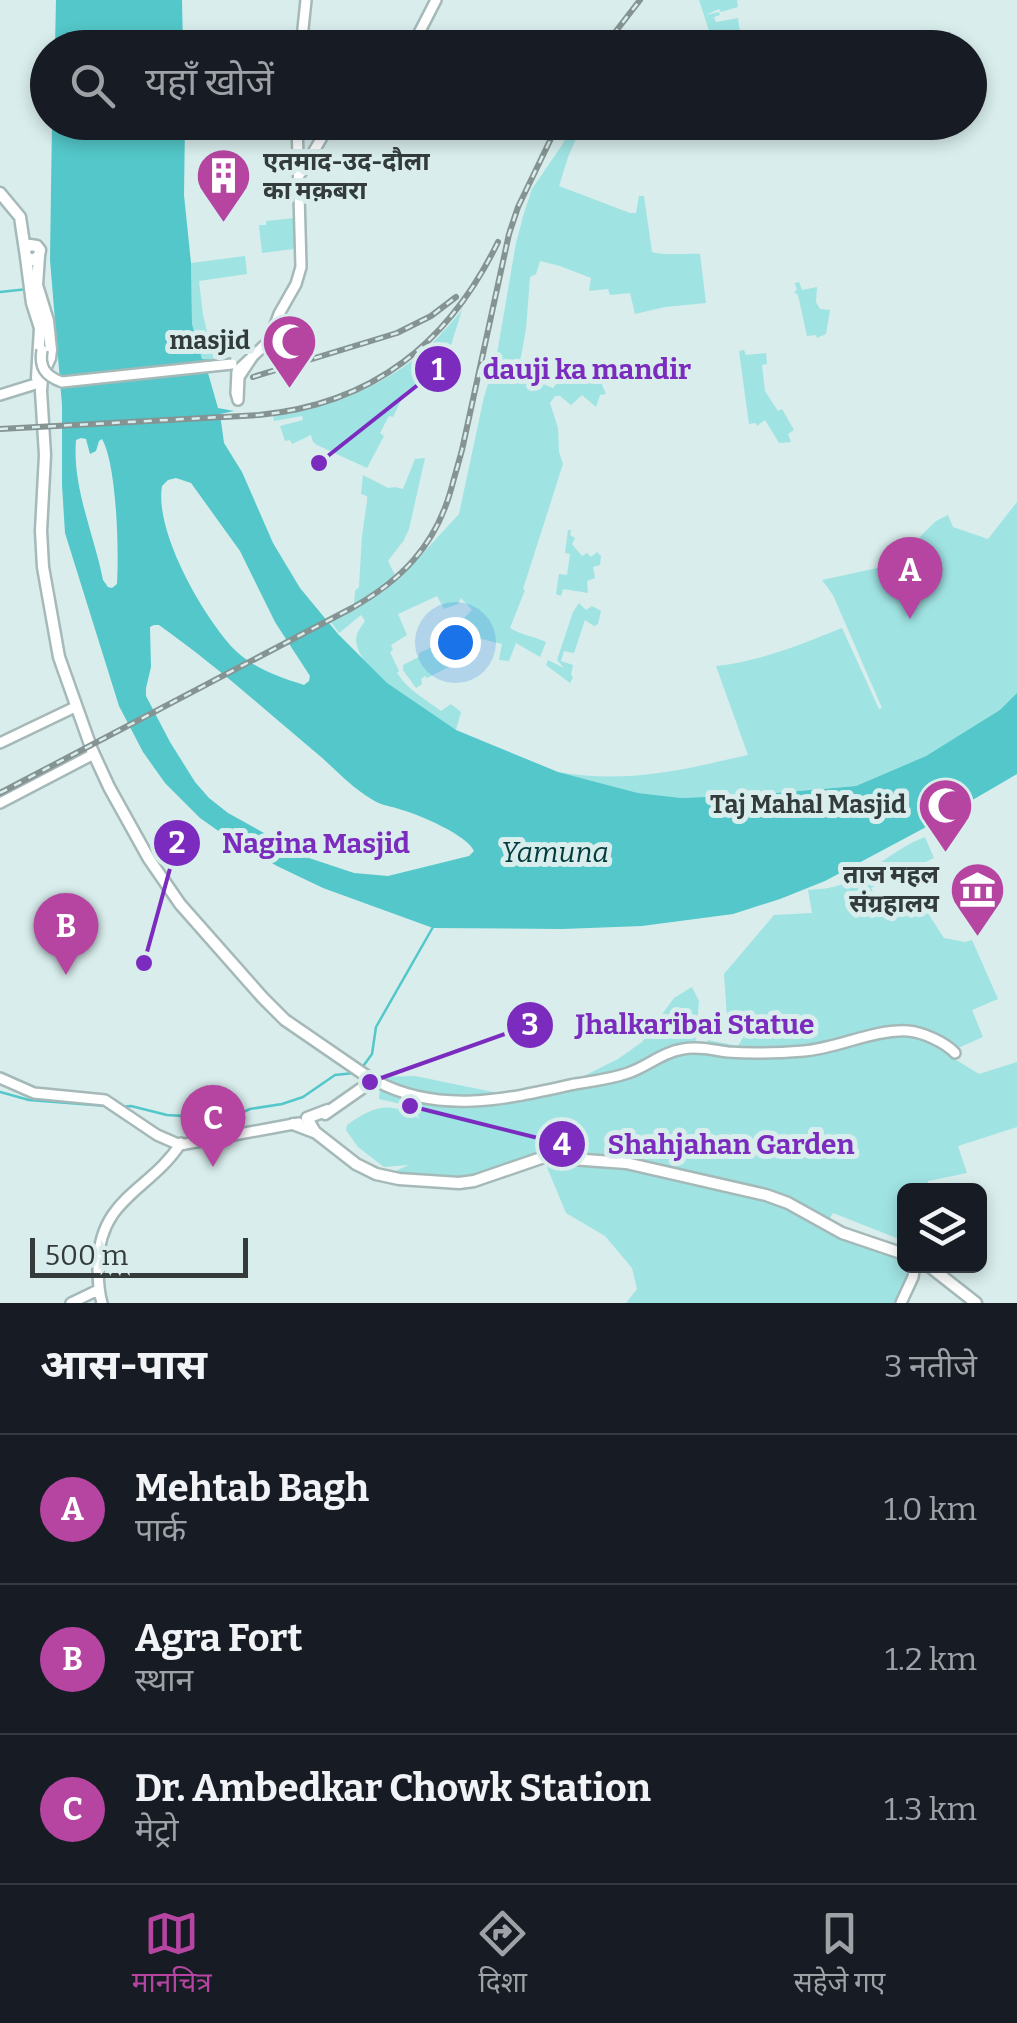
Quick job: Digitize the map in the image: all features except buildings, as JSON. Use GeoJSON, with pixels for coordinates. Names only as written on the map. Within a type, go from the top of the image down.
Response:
{"type":"FeatureCollection","features":[{"type":"Feature","properties":{"kind":"main road"},"geometry":{"type":"LineString","coordinates":[[0,191],[20,211],[32,257],[40,328],[39,566],[58,662],[90,756],[140,851],[170,897],[272,1012],[296,1033],[364,1077]]}},
{"type":"Feature","properties":{"kind":"main road"},"geometry":{"type":"LineString","coordinates":[[39,382],[45,455],[42,567],[59,657],[98,764],[149,860],[180,904],[271,1006],[364,1077]]}},
{"type":"Feature","properties":{"kind":"main road"},"geometry":{"type":"LineString","coordinates":[[294,1124],[315,1121],[364,1077]]}},
{"type":"Feature","properties":{"kind":"main road"},"geometry":{"type":"LineString","coordinates":[[315,1121],[372,1172],[399,1179],[474,1181],[544,1158],[626,1163],[777,1199],[842,1233],[897,1252]]}},
{"type":"Feature","properties":{"kind":"main road"},"geometry":{"type":"LineString","coordinates":[[934,1273],[967,1303]]}},
{"type":"Feature","properties":{"kind":"main road"},"geometry":{"type":"LineString","coordinates":[[935,1273],[976,1303]]}},
{"type":"Feature","properties":{"kind":"street"},"geometry":{"type":"LineString","coordinates":[[301,30],[304,0]]}},
{"type":"Feature","properties":{"kind":"street"},"geometry":{"type":"LineString","coordinates":[[421,30],[436,0]]}},
{"type":"Feature","properties":{"kind":"street"},"geometry":{"type":"LineString","coordinates":[[299,140],[305,246],[302,249]]}},
{"type":"Feature","properties":{"kind":"street"},"geometry":{"type":"LineString","coordinates":[[33,289],[45,334],[40,360],[42,368],[54,379],[62,382],[238,367],[269,341],[302,267],[299,140]]}},
{"type":"Feature","properties":{"kind":"street"},"geometry":{"type":"LineString","coordinates":[[301,174],[320,140]]}},
{"type":"Feature","properties":{"kind":"street"},"geometry":{"type":"LineString","coordinates":[[237,382],[238,367]]}},
{"type":"Feature","properties":{"kind":"street"},"geometry":{"type":"LineString","coordinates":[[0,396],[39,382]]}},
{"type":"Feature","properties":{"kind":"street"},"geometry":{"type":"LineString","coordinates":[[0,743],[72,708]]}},
{"type":"Feature","properties":{"kind":"street"},"geometry":{"type":"LineString","coordinates":[[0,803],[90,756]]}},
{"type":"Feature","properties":{"kind":"street"},"geometry":{"type":"LineString","coordinates":[[908,1031],[932,1039],[955,1054],[914,1036],[796,1056],[738,1058],[685,1052],[661,1058],[616,1081],[480,1107],[421,1102],[364,1077],[419,1098],[472,1103],[625,1074],[665,1054],[682,1049],[804,1051],[908,1031]]}},
{"type":"Feature","properties":{"kind":"street"},"geometry":{"type":"LineString","coordinates":[[0,1076],[27,1089],[106,1096],[176,1145],[315,1121]]}},
{"type":"Feature","properties":{"kind":"street"},"geometry":{"type":"LineString","coordinates":[[102,1303],[98,1289],[100,1242],[108,1220],[124,1199],[162,1168],[176,1145],[294,1124]]}},
{"type":"Feature","properties":{"kind":"street"},"geometry":{"type":"LineString","coordinates":[[901,1303],[912,1273]]}},
{"type":"Feature","properties":{"kind":"street"},"geometry":{"type":"LineString","coordinates":[[909,1288],[911,1303]]}},
{"type":"Feature","properties":{"kind":"street"},"geometry":{"type":"LineString","coordinates":[[71,1303],[98,1289]]}},
{"type":"Feature","properties":{"kind":"shaded area"},"geometry":{"type":"Polygon","coordinates":[[[699,0],[737,0],[738,7],[706,15],[719,12],[714,17],[716,22],[738,18],[740,30],[709,30],[699,0]]]}},
{"type":"Feature","properties":{"kind":"shaded area"},"geometry":{"type":"Polygon","coordinates":[[[565,140],[576,140],[559,186],[630,213],[636,213],[639,196],[644,196],[652,252],[700,254],[706,303],[635,314],[630,293],[589,291],[591,278],[560,266],[540,261],[536,274],[530,277],[517,378],[530,385],[533,380],[553,388],[571,365],[600,380],[606,394],[600,395],[596,407],[582,395],[571,405],[560,396],[550,403],[563,464],[510,628],[546,642],[540,657],[516,643],[509,661],[499,660],[502,644],[469,636],[463,619],[472,610],[461,598],[458,604],[444,609],[437,596],[398,614],[407,635],[391,645],[397,673],[441,711],[451,704],[461,712],[456,730],[393,689],[365,661],[357,647],[357,634],[365,621],[361,615],[339,633],[331,622],[383,592],[402,576],[459,514],[497,354],[524,213],[532,189],[565,140]]]}},
{"type":"Feature","properties":{"kind":"shaded area"},"geometry":{"type":"Polygon","coordinates":[[[295,218],[297,241],[293,249],[262,253],[259,225],[295,218]]]}},
{"type":"Feature","properties":{"kind":"shaded area"},"geometry":{"type":"Polygon","coordinates":[[[245,256],[247,274],[199,281],[214,360],[202,359],[192,324],[191,263],[245,256]]]}},
{"type":"Feature","properties":{"kind":"shaded area"},"geometry":{"type":"Polygon","coordinates":[[[799,282],[802,290],[817,287],[816,302],[820,309],[830,310],[826,334],[817,338],[807,336],[794,292],[795,283],[799,282]]]}},
{"type":"Feature","properties":{"kind":"shaded area"},"geometry":{"type":"Polygon","coordinates":[[[462,310],[451,345],[446,342],[429,376],[405,392],[380,433],[384,436],[367,468],[317,445],[311,435],[292,444],[285,441],[280,426],[303,420],[302,416],[274,421],[273,416],[328,404],[381,381],[419,355],[462,310]]]}},
{"type":"Feature","properties":{"kind":"shaded area"},"geometry":{"type":"Polygon","coordinates":[[[744,350],[746,355],[766,353],[767,364],[762,365],[765,391],[794,430],[788,434],[791,442],[779,443],[765,420],[757,426],[749,424],[739,351],[744,350]]]}},
{"type":"Feature","properties":{"kind":"shaded area"},"geometry":{"type":"Polygon","coordinates":[[[425,458],[409,529],[388,561],[395,575],[354,605],[367,501],[367,496],[361,494],[363,475],[388,488],[403,489],[415,459],[425,458]]]}},
{"type":"Feature","properties":{"kind":"shaded area"},"geometry":{"type":"Polygon","coordinates":[[[1017,502],[1017,693],[1001,710],[926,756],[856,786],[754,795],[681,798],[638,793],[558,772],[631,776],[748,755],[716,666],[765,656],[842,628],[879,709],[882,708],[833,595],[822,580],[891,565],[936,521],[948,515],[953,527],[988,539],[1017,502]]]}},
{"type":"Feature","properties":{"kind":"shaded area"},"geometry":{"type":"Polygon","coordinates":[[[568,530],[575,538],[572,544],[582,556],[587,553],[591,557],[597,552],[601,556],[600,565],[593,567],[595,578],[587,581],[588,593],[563,589],[561,596],[556,594],[559,574],[567,575],[568,530]]]}},
{"type":"Feature","properties":{"kind":"shaded area"},"geometry":{"type":"Polygon","coordinates":[[[579,603],[586,610],[592,606],[601,611],[598,624],[594,626],[585,620],[574,653],[564,651],[561,661],[573,665],[570,683],[546,665],[548,660],[564,668],[557,660],[579,603]]]}},
{"type":"Feature","properties":{"kind":"shaded area"},"geometry":{"type":"Polygon","coordinates":[[[441,643],[451,666],[425,676],[416,688],[403,665],[441,643]]]}},
{"type":"Feature","properties":{"kind":"shaded area"},"geometry":{"type":"Polygon","coordinates":[[[925,837],[934,858],[871,888],[885,912],[922,904],[944,938],[972,940],[998,999],[972,1010],[983,1037],[948,1055],[979,1074],[1017,1062],[1017,1127],[958,1146],[967,1173],[928,1183],[897,1183],[897,1238],[833,1213],[827,1223],[786,1198],[647,1163],[521,1161],[463,1178],[404,1176],[391,1173],[409,1165],[384,1167],[358,1147],[346,1130],[357,1118],[383,1108],[420,1119],[410,1106],[379,1099],[381,1077],[415,1076],[493,1092],[516,1092],[582,1077],[642,1042],[674,998],[692,987],[699,1001],[695,1048],[703,1051],[708,1040],[738,1046],[757,1014],[727,1018],[724,974],[774,915],[812,913],[808,890],[851,880],[925,837]]]}},
{"type":"Feature","properties":{"kind":"shaded area"},"geometry":{"type":"Polygon","coordinates":[[[544,1160],[617,1168],[763,1199],[897,1255],[897,1273],[909,1273],[895,1303],[626,1303],[637,1289],[632,1268],[605,1236],[566,1213],[544,1160]]]}},
{"type":"Feature","properties":{"kind":"water"},"geometry":{"type":"Polygon","coordinates":[[[56,0],[182,0],[183,30],[55,30],[56,0]]]}},
{"type":"Feature","properties":{"kind":"water","name":"Yamuna"},"geometry":{"type":"Polygon","coordinates":[[[52,140],[185,140],[192,324],[202,359],[231,361],[206,366],[218,408],[234,411],[220,414],[224,443],[242,472],[273,543],[300,588],[338,634],[387,683],[456,730],[558,772],[638,793],[681,798],[856,786],[926,756],[1000,710],[1017,693],[1017,774],[825,881],[733,914],[642,926],[433,928],[323,888],[277,866],[200,818],[165,783],[143,752],[119,706],[65,533],[62,405],[50,260],[52,140]],[[86,439],[76,440],[80,493],[103,580],[112,588],[117,584],[118,552],[111,468],[102,439],[90,454],[86,439]],[[176,478],[162,486],[162,505],[173,550],[196,597],[223,637],[243,657],[268,672],[304,685],[310,676],[275,622],[240,551],[191,483],[176,478]],[[154,625],[150,627],[151,667],[146,696],[195,782],[228,813],[309,858],[354,873],[388,876],[469,856],[474,851],[442,826],[364,795],[199,655],[154,625]]]}},
{"type":"Feature","properties":{"kind":"waterway"},"geometry":{"type":"LineString","coordinates":[[0,292],[28,289]]}},
{"type":"Feature","properties":{"kind":"waterway"},"geometry":{"type":"LineString","coordinates":[[361,1069],[372,1054],[376,1027],[433,927]]}},
{"type":"Feature","properties":{"kind":"waterway"},"geometry":{"type":"LineString","coordinates":[[120,1107],[209,1121],[228,1119],[250,1109],[303,1097],[335,1075],[354,1073]]}},
{"type":"Feature","properties":{"kind":"waterway"},"geometry":{"type":"LineString","coordinates":[[0,1092],[29,1100],[107,1106]]}},
{"type":"Feature","properties":{"kind":"railway"},"geometry":{"type":"LineString","coordinates":[[617,30],[640,0]]}},
{"type":"Feature","properties":{"kind":"railway"},"geometry":{"type":"LineString","coordinates":[[0,793],[352,608],[413,561],[435,530],[450,493],[509,234],[550,140]]}},
{"type":"Feature","properties":{"kind":"railway"},"geometry":{"type":"LineString","coordinates":[[0,429],[259,415],[338,398],[372,382],[431,338],[456,310],[498,242]]}},
{"type":"Feature","properties":{"kind":"railway"},"geometry":{"type":"LineString","coordinates":[[253,377],[397,333],[431,316],[456,297]]}},
{"type":"Feature","properties":{"kind":"place","name":"एतमाद-उद-दौला का मक़बरा"},"geometry":{"type":"Point","coordinates":[224,225]}},
{"type":"Feature","properties":{"kind":"place","name":"masjid"},"geometry":{"type":"Point","coordinates":[289,390]}},
{"type":"Feature","properties":{"kind":"place","name":"dauji ka mandir"},"geometry":{"type":"Point","coordinates":[319,463]}},
{"type":"Feature","properties":{"kind":"place","name":"Mehtab Bagh"},"geometry":{"type":"Point","coordinates":[910,619]}},
{"type":"Feature","properties":{"kind":"place","name":"Taj Mahal Masjid"},"geometry":{"type":"Point","coordinates":[945,854]}},
{"type":"Feature","properties":{"kind":"place","name":"ताज महल संग्रहालय"},"geometry":{"type":"Point","coordinates":[978,938]}},
{"type":"Feature","properties":{"kind":"place","name":"Nagina Masjid"},"geometry":{"type":"Point","coordinates":[144,963]}},
{"type":"Feature","properties":{"kind":"place","name":"Agra Fort"},"geometry":{"type":"Point","coordinates":[66,975]}},
{"type":"Feature","properties":{"kind":"place","name":"Jhalkaribai Statue"},"geometry":{"type":"Point","coordinates":[370,1082]}},
{"type":"Feature","properties":{"kind":"place","name":"Shahjahan Garden"},"geometry":{"type":"Point","coordinates":[410,1106]}},
{"type":"Feature","properties":{"kind":"place","name":"Dr. Ambedkar Chowk Station"},"geometry":{"type":"Point","coordinates":[213,1167]}}]}
